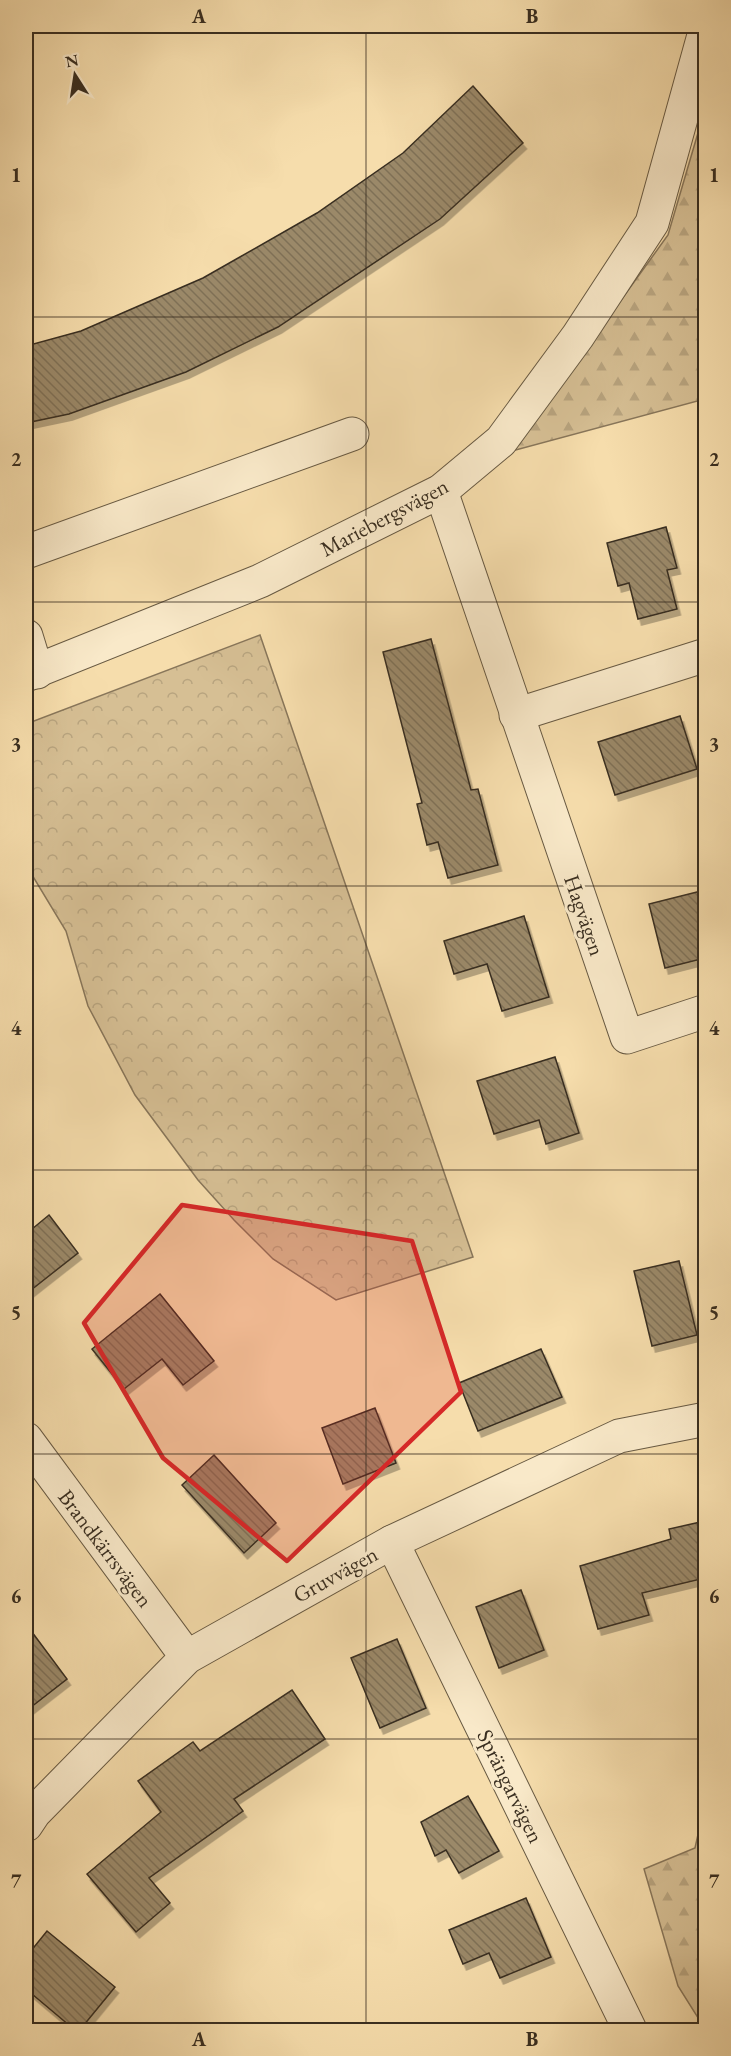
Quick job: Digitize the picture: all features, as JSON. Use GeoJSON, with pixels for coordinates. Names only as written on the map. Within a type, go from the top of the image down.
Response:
{"type":"FeatureCollection","features":[{"type":"Feature","properties":{"kind":"street","name":"Mariebergsvägen"},"geometry":{"type":"LineString","coordinates":[[31,674],[260,581],[441,491],[501,441],[578,336],[652,222],[705,28]]}},
{"type":"Feature","properties":{"kind":"street"},"geometry":{"type":"LineString","coordinates":[[26,552],[352,434]]}},
{"type":"Feature","properties":{"kind":"street","name":"Hagvägen"},"geometry":{"type":"LineString","coordinates":[[441,491],[627,1036],[705,1011]]}},
{"type":"Feature","properties":{"kind":"street"},"geometry":{"type":"LineString","coordinates":[[26,636],[31,674]]}},
{"type":"Feature","properties":{"kind":"street"},"geometry":{"type":"LineString","coordinates":[[516,715],[705,655]]}},
{"type":"Feature","properties":{"kind":"street","name":"Gruvvägen"},"geometry":{"type":"LineString","coordinates":[[26,1825],[34,1813],[187,1657],[392,1542],[619,1436],[705,1419]]}},
{"type":"Feature","properties":{"kind":"street","name":"Brandkärrsvägen"},"geometry":{"type":"LineString","coordinates":[[26,1439],[187,1657]]}},
{"type":"Feature","properties":{"kind":"street","name":"Sprängarvägen"},"geometry":{"type":"LineString","coordinates":[[392,1542],[630,2031]]}},
{"type":"Feature","properties":{"kind":"highlighted area"},"geometry":{"type":"Polygon","coordinates":[[[182,1205],[412,1241],[461,1392],[287,1561],[163,1458],[84,1323],[182,1205]]]}},
{"type":"Feature","properties":{"kind":"green space"},"geometry":{"type":"Polygon","coordinates":[[[705,109],[705,399],[512,451],[668,235],[705,109]]]}},
{"type":"Feature","properties":{"kind":"green space"},"geometry":{"type":"Polygon","coordinates":[[[260,635],[473,1257],[336,1300],[273,1259],[234,1220],[198,1180],[135,1095],[88,1006],[66,931],[26,865],[26,724],[260,635]]]}},
{"type":"Feature","properties":{"kind":"green space"},"geometry":{"type":"Polygon","coordinates":[[[705,1803],[705,2029],[678,1986],[644,1869],[695,1848],[705,1803]]]}},
{"type":"Feature","properties":{"kind":"building"},"geometry":{"type":"Polygon","coordinates":[[[473,86],[523,143],[440,219],[278,327],[186,372],[69,414],[26,423],[26,346],[81,331],[203,278],[317,213],[403,153],[473,86]]]}},
{"type":"Feature","properties":{"kind":"building"},"geometry":{"type":"Polygon","coordinates":[[[666,527],[677,568],[667,570],[677,609],[638,619],[629,583],[618,586],[607,543],[666,527]]]}},
{"type":"Feature","properties":{"kind":"building"},"geometry":{"type":"Polygon","coordinates":[[[431,639],[471,790],[478,789],[498,865],[448,878],[438,842],[427,845],[417,804],[422,803],[383,652],[431,639]]]}},
{"type":"Feature","properties":{"kind":"building"},"geometry":{"type":"Polygon","coordinates":[[[680,716],[697,769],[615,795],[598,742],[680,716]]]}},
{"type":"Feature","properties":{"kind":"building"},"geometry":{"type":"Polygon","coordinates":[[[705,890],[705,958],[665,968],[649,904],[705,890]]]}},
{"type":"Feature","properties":{"kind":"building"},"geometry":{"type":"Polygon","coordinates":[[[524,916],[549,997],[502,1011],[487,964],[454,974],[444,941],[524,916]]]}},
{"type":"Feature","properties":{"kind":"building"},"geometry":{"type":"Polygon","coordinates":[[[555,1057],[579,1133],[546,1144],[539,1120],[494,1134],[477,1081],[555,1057]]]}},
{"type":"Feature","properties":{"kind":"building"},"geometry":{"type":"Polygon","coordinates":[[[49,1215],[78,1253],[26,1294],[26,1234],[49,1215]]]}},
{"type":"Feature","properties":{"kind":"building"},"geometry":{"type":"Polygon","coordinates":[[[679,1261],[697,1335],[652,1346],[634,1271],[679,1261]]]}},
{"type":"Feature","properties":{"kind":"building"},"geometry":{"type":"Polygon","coordinates":[[[160,1294],[214,1361],[183,1385],[162,1359],[124,1389],[92,1349],[160,1294]]]}},
{"type":"Feature","properties":{"kind":"building"},"geometry":{"type":"Polygon","coordinates":[[[541,1349],[562,1397],[478,1431],[459,1383],[541,1349]]]}},
{"type":"Feature","properties":{"kind":"building"},"geometry":{"type":"Polygon","coordinates":[[[375,1408],[396,1463],[343,1484],[322,1428],[375,1408]]]}},
{"type":"Feature","properties":{"kind":"building"},"geometry":{"type":"Polygon","coordinates":[[[214,1455],[276,1523],[244,1553],[182,1485],[214,1455]]]}},
{"type":"Feature","properties":{"kind":"building"},"geometry":{"type":"Polygon","coordinates":[[[705,1521],[705,1578],[642,1593],[649,1615],[598,1629],[580,1566],[671,1539],[669,1529],[705,1521]]]}},
{"type":"Feature","properties":{"kind":"building"},"geometry":{"type":"Polygon","coordinates":[[[521,1590],[544,1650],[499,1668],[476,1607],[521,1590]]]}},
{"type":"Feature","properties":{"kind":"building"},"geometry":{"type":"Polygon","coordinates":[[[26,1624],[67,1679],[26,1711],[26,1624]]]}},
{"type":"Feature","properties":{"kind":"building"},"geometry":{"type":"Polygon","coordinates":[[[397,1639],[426,1708],[380,1728],[351,1658],[397,1639]]]}},
{"type":"Feature","properties":{"kind":"building"},"geometry":{"type":"Polygon","coordinates":[[[292,1690],[325,1739],[234,1799],[243,1811],[149,1878],[170,1903],[136,1932],[87,1874],[161,1812],[138,1781],[193,1742],[200,1751],[292,1690]]]}},
{"type":"Feature","properties":{"kind":"building"},"geometry":{"type":"Polygon","coordinates":[[[468,1796],[499,1851],[459,1873],[446,1850],[435,1856],[421,1822],[468,1796]]]}},
{"type":"Feature","properties":{"kind":"building"},"geometry":{"type":"Polygon","coordinates":[[[526,1898],[551,1957],[500,1978],[489,1953],[463,1964],[449,1930],[526,1898]]]}},
{"type":"Feature","properties":{"kind":"building"},"geometry":{"type":"Polygon","coordinates":[[[47,1931],[115,1987],[79,2031],[76,2031],[26,1989],[26,1957],[47,1931]]]}}]}
